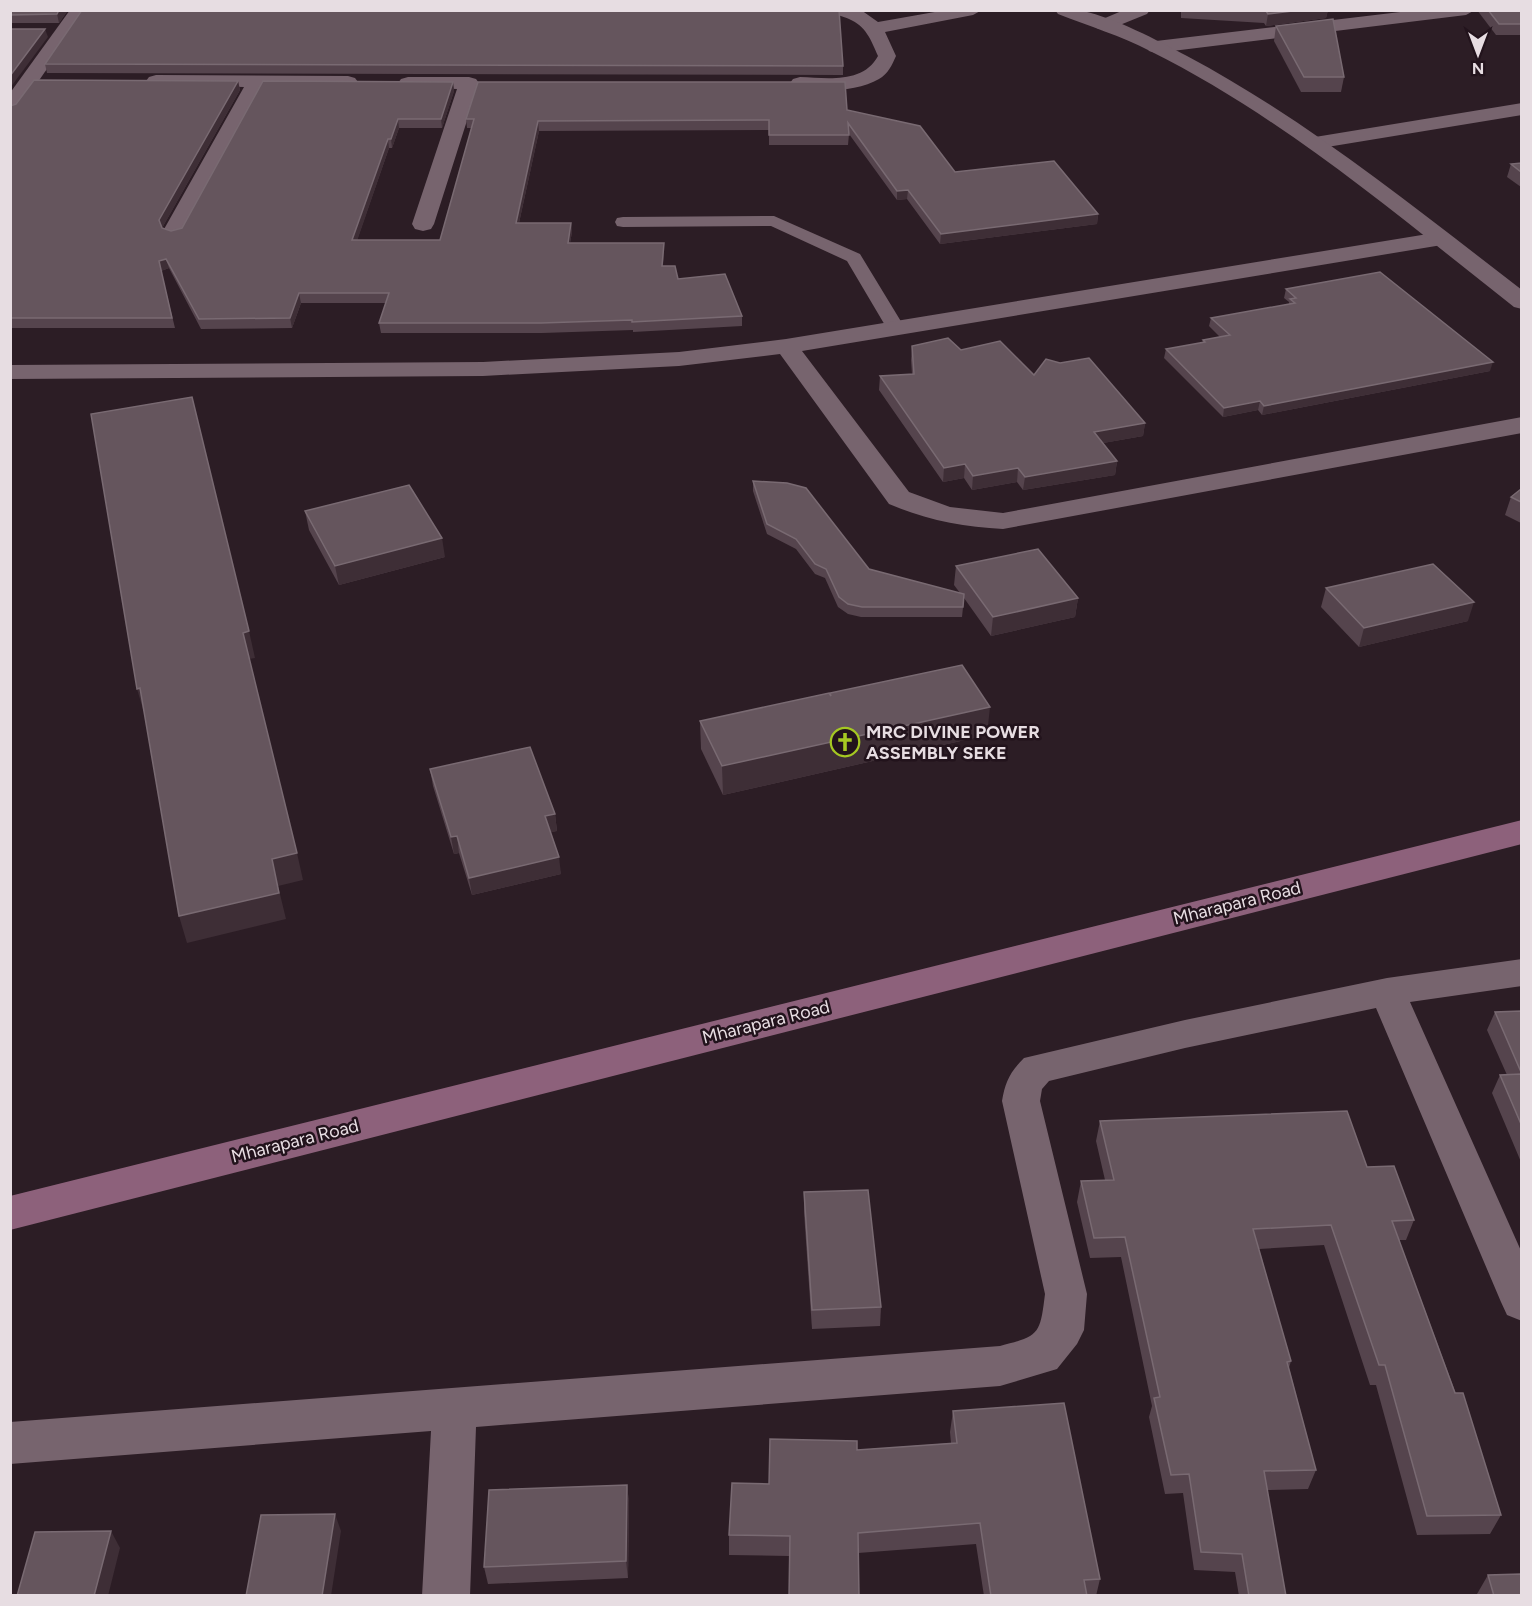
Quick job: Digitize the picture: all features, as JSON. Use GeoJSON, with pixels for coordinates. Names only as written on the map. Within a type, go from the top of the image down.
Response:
{"type":"FeatureCollection","features":[{"type":"Feature","properties":{"kind":"main road","name":"Mharapara Road"},"geometry":{"type":"LineString","coordinates":[[10,1213],[1521,832]]}},
{"type":"Feature","properties":{"kind":"street"},"geometry":{"type":"LineString","coordinates":[[10,108],[79,10]]}},
{"type":"Feature","properties":{"kind":"street"},"geometry":{"type":"LineString","coordinates":[[786,83],[845,83],[868,77],[880,69],[887,56],[875,28],[864,20],[841,10]]}},
{"type":"Feature","properties":{"kind":"street"},"geometry":{"type":"LineString","coordinates":[[875,28],[918,22],[973,10]]}},
{"type":"Feature","properties":{"kind":"street"},"geometry":{"type":"LineString","coordinates":[[1064,10],[1156,47],[1232,90],[1315,142],[1521,302]]}},
{"type":"Feature","properties":{"kind":"street"},"geometry":{"type":"LineString","coordinates":[[1104,25],[1141,10]]}},
{"type":"Feature","properties":{"kind":"street"},"geometry":{"type":"LineString","coordinates":[[1156,47],[1367,16],[1466,10]]}},
{"type":"Feature","properties":{"kind":"street"},"geometry":{"type":"LineString","coordinates":[[43,30],[64,30]]}},
{"type":"Feature","properties":{"kind":"street"},"geometry":{"type":"LineString","coordinates":[[30,81],[54,81]]}},
{"type":"Feature","properties":{"kind":"street"},"geometry":{"type":"LineString","coordinates":[[138,81],[363,82]]}},
{"type":"Feature","properties":{"kind":"street"},"geometry":{"type":"LineString","coordinates":[[174,231],[257,81]]}},
{"type":"Feature","properties":{"kind":"street"},"geometry":{"type":"LineString","coordinates":[[386,82],[492,83]]}},
{"type":"Feature","properties":{"kind":"street"},"geometry":{"type":"LineString","coordinates":[[423,224],[469,83]]}},
{"type":"Feature","properties":{"kind":"street"},"geometry":{"type":"LineString","coordinates":[[1315,142],[1521,109]]}},
{"type":"Feature","properties":{"kind":"street"},"geometry":{"type":"LineString","coordinates":[[10,372],[483,369],[679,359],[786,346],[1440,239]]}},
{"type":"Feature","properties":{"kind":"street"},"geometry":{"type":"LineString","coordinates":[[786,346],[899,498],[928,511],[962,519],[1003,521],[1521,425]]}},
{"type":"Feature","properties":{"kind":"street"},"geometry":{"type":"LineString","coordinates":[[10,1443],[1000,1366],[1042,1355],[1062,1330],[1066,1294],[1021,1101],[1024,1083],[1037,1069],[1185,1034],[1387,992],[1521,972]]}},
{"type":"Feature","properties":{"kind":"street"},"geometry":{"type":"LineString","coordinates":[[1387,992],[1521,1302]]}},
{"type":"Feature","properties":{"kind":"street"},"geometry":{"type":"LineString","coordinates":[[446,1596],[454,1410]]}},
{"type":"Feature","properties":{"kind":"lane"},"geometry":{"type":"LineString","coordinates":[[623,222],[774,221],[854,258],[896,328]]}},
{"type":"Feature","properties":{"kind":"building"},"geometry":{"type":"Polygon","coordinates":[[[10,10],[59,10],[57,14],[10,15],[10,10]]]}},
{"type":"Feature","properties":{"kind":"building"},"geometry":{"type":"Polygon","coordinates":[[[82,10],[839,10],[843,66],[45,64],[82,10]]]}},
{"type":"Feature","properties":{"kind":"building"},"geometry":{"type":"Polygon","coordinates":[[[1251,10],[1301,10],[1268,14],[1266,11],[1251,10]]]}},
{"type":"Feature","properties":{"kind":"building"},"geometry":{"type":"Polygon","coordinates":[[[1488,10],[1521,10],[1521,24],[1499,24],[1488,10]]]}},
{"type":"Feature","properties":{"kind":"building"},"geometry":{"type":"Polygon","coordinates":[[[1333,19],[1344,77],[1304,77],[1276,26],[1333,19]]]}},
{"type":"Feature","properties":{"kind":"building"},"geometry":{"type":"Polygon","coordinates":[[[10,29],[45,29],[10,76],[10,29]]]}},
{"type":"Feature","properties":{"kind":"building"},"geometry":{"type":"Polygon","coordinates":[[[34,80],[238,81],[159,220],[162,228],[171,231],[182,228],[263,81],[453,82],[441,119],[398,119],[391,139],[388,139],[352,240],[440,240],[474,119],[466,119],[478,82],[845,82],[847,110],[920,126],[955,172],[1054,161],[1098,214],[941,234],[908,190],[897,191],[848,123],[849,135],[769,135],[769,120],[538,121],[516,223],[571,223],[568,243],[664,243],[662,266],[675,266],[678,279],[725,274],[742,316],[632,322],[632,320],[541,323],[379,323],[389,293],[299,293],[290,318],[199,319],[166,259],[159,261],[172,318],[10,318],[10,106],[16,104],[34,80]]]}},
{"type":"Feature","properties":{"kind":"building"},"geometry":{"type":"Polygon","coordinates":[[[1521,163],[1521,172],[1511,164],[1521,163]]]}},
{"type":"Feature","properties":{"kind":"building"},"geometry":{"type":"Polygon","coordinates":[[[1380,272],[1493,362],[1264,406],[1260,401],[1224,408],[1166,349],[1230,335],[1211,318],[1295,303],[1290,299],[1296,298],[1286,289],[1380,272]]]}},
{"type":"Feature","properties":{"kind":"building"},"geometry":{"type":"Polygon","coordinates":[[[948,338],[961,350],[1000,341],[1034,375],[1046,359],[1060,363],[1089,358],[1145,423],[1094,432],[1117,461],[1025,477],[1018,468],[973,476],[965,464],[944,468],[880,376],[914,374],[912,346],[948,338]]]}},
{"type":"Feature","properties":{"kind":"building"},"geometry":{"type":"Polygon","coordinates":[[[192,397],[249,631],[243,633],[297,853],[272,859],[279,893],[179,916],[140,688],[137,689],[91,414],[192,397]]]}},
{"type":"Feature","properties":{"kind":"building"},"geometry":{"type":"Polygon","coordinates":[[[753,481],[787,483],[806,488],[869,569],[964,594],[963,607],[862,607],[848,604],[839,597],[826,569],[815,564],[796,539],[767,524],[753,481]]]}},
{"type":"Feature","properties":{"kind":"building"},"geometry":{"type":"Polygon","coordinates":[[[409,485],[442,538],[335,566],[305,511],[409,485]]]}},
{"type":"Feature","properties":{"kind":"building"},"geometry":{"type":"Polygon","coordinates":[[[1521,489],[1521,502],[1511,497],[1521,489]]]}},
{"type":"Feature","properties":{"kind":"building"},"geometry":{"type":"Polygon","coordinates":[[[1038,549],[1078,598],[993,617],[956,566],[1038,549]]]}},
{"type":"Feature","properties":{"kind":"building"},"geometry":{"type":"Polygon","coordinates":[[[1433,564],[1474,602],[1364,628],[1326,588],[1433,564]]]}},
{"type":"Feature","properties":{"kind":"building"},"geometry":{"type":"Polygon","coordinates":[[[962,665],[990,707],[722,766],[700,721],[829,693],[831,696],[830,693],[962,665]]]}},
{"type":"Feature","properties":{"kind":"building"},"geometry":{"type":"Polygon","coordinates":[[[530,747],[555,814],[545,816],[559,857],[469,878],[457,836],[451,837],[430,769],[530,747]]]}},
{"type":"Feature","properties":{"kind":"building"},"geometry":{"type":"Polygon","coordinates":[[[1521,1011],[1521,1072],[1495,1012],[1521,1011]]]}},
{"type":"Feature","properties":{"kind":"building"},"geometry":{"type":"Polygon","coordinates":[[[1521,1074],[1521,1124],[1500,1075],[1521,1074]]]}},
{"type":"Feature","properties":{"kind":"building"},"geometry":{"type":"Polygon","coordinates":[[[1347,1111],[1367,1167],[1394,1166],[1414,1220],[1392,1221],[1455,1393],[1463,1393],[1501,1515],[1427,1516],[1385,1365],[1379,1365],[1331,1225],[1253,1229],[1291,1361],[1287,1362],[1316,1470],[1264,1471],[1286,1596],[1249,1596],[1242,1554],[1201,1552],[1189,1474],[1171,1475],[1154,1398],[1160,1397],[1125,1237],[1094,1238],[1081,1181],[1114,1180],[1100,1121],[1347,1111]]]}},
{"type":"Feature","properties":{"kind":"building"},"geometry":{"type":"Polygon","coordinates":[[[868,1190],[881,1307],[812,1310],[804,1192],[868,1190]]]}},
{"type":"Feature","properties":{"kind":"building"},"geometry":{"type":"Polygon","coordinates":[[[1064,1403],[1100,1579],[1084,1580],[1087,1596],[991,1596],[980,1523],[858,1533],[859,1596],[789,1596],[790,1536],[729,1535],[732,1483],[769,1484],[770,1439],[857,1441],[857,1450],[957,1443],[953,1411],[1064,1403]]]}},
{"type":"Feature","properties":{"kind":"building"},"geometry":{"type":"Polygon","coordinates":[[[627,1485],[626,1561],[484,1567],[489,1490],[627,1485]]]}},
{"type":"Feature","properties":{"kind":"building"},"geometry":{"type":"Polygon","coordinates":[[[335,1514],[322,1596],[246,1596],[261,1515],[335,1514]]]}},
{"type":"Feature","properties":{"kind":"building"},"geometry":{"type":"Polygon","coordinates":[[[111,1531],[94,1596],[17,1596],[35,1532],[111,1531]]]}},
{"type":"Feature","properties":{"kind":"building"},"geometry":{"type":"Polygon","coordinates":[[[1521,1574],[1521,1596],[1494,1596],[1488,1575],[1521,1574]]]}},
{"type":"Feature","properties":{"kind":"place","name":"MRC DIVINE POWER ASSEMBLY SEKE"},"geometry":{"type":"Point","coordinates":[845,742]}}]}
